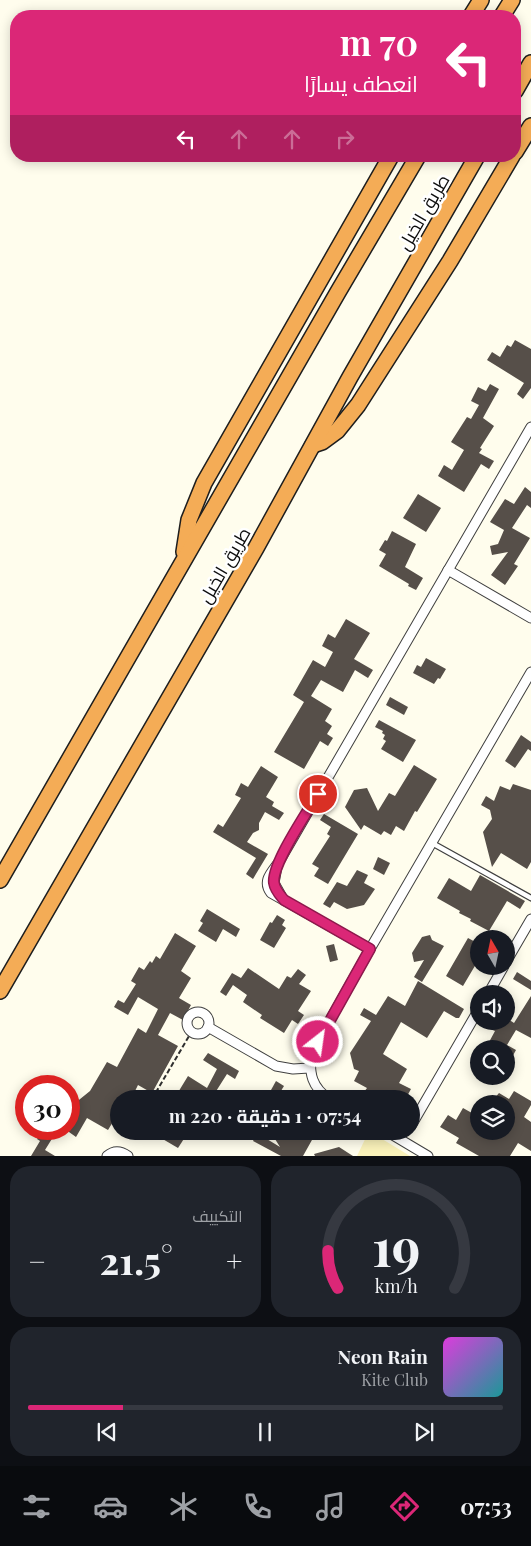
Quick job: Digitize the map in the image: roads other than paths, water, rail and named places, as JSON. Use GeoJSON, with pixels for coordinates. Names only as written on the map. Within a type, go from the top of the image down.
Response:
{"type":"FeatureCollection","features":[{"type":"Feature","properties":{"kind":"highway"},"geometry":{"type":"LineString","coordinates":[[521,80],[531,63]]}},
{"type":"Feature","properties":{"kind":"highway"},"geometry":{"type":"LineString","coordinates":[[521,142],[531,126]]}},
{"type":"Feature","properties":{"kind":"highway"},"geometry":{"type":"LineString","coordinates":[[184,559],[189,520],[204,483],[387,162]]}},
{"type":"Feature","properties":{"kind":"highway","name":"طريق الخيل"},"geometry":{"type":"LineString","coordinates":[[0,880],[415,162]]}},
{"type":"Feature","properties":{"kind":"highway","name":"طريق الخيل"},"geometry":{"type":"LineString","coordinates":[[0,991],[219,613],[474,162]]}},
{"type":"Feature","properties":{"kind":"highway"},"geometry":{"type":"LineString","coordinates":[[313,445],[322,442],[337,431],[358,405],[450,261],[508,162]]}},
{"type":"Feature","properties":{"kind":"street"},"geometry":{"type":"LineString","coordinates":[[370,949],[271,894],[268,889],[268,878],[531,427]]}},
{"type":"Feature","properties":{"kind":"street"},"geometry":{"type":"LineString","coordinates":[[448,570],[531,618]]}},
{"type":"Feature","properties":{"kind":"street"},"geometry":{"type":"LineString","coordinates":[[319,1090],[313,1082],[310,1068],[311,1054],[531,672]]}},
{"type":"Feature","properties":{"kind":"street"},"geometry":{"type":"LineString","coordinates":[[515,947],[531,919]]}},
{"type":"Feature","properties":{"kind":"street"},"geometry":{"type":"LineString","coordinates":[[201,1012],[209,1020],[208,1027],[199,1033],[192,1032],[188,1026],[188,1018],[194,1013],[201,1012]]}},
{"type":"Feature","properties":{"kind":"street"},"geometry":{"type":"LineString","coordinates":[[420,1111],[470,1024]]}},
{"type":"Feature","properties":{"kind":"street"},"geometry":{"type":"LineString","coordinates":[[208,1027],[276,1066],[293,1070],[310,1068]]}},
{"type":"Feature","properties":{"kind":"street"},"geometry":{"type":"LineString","coordinates":[[402,1141],[428,1156]]}},
{"type":"Feature","properties":{"kind":"street"},"geometry":{"type":"LineString","coordinates":[[107,1156],[114,1152],[119,1152],[128,1156]]}},
{"type":"Feature","properties":{"kind":"lane"},"geometry":{"type":"LineString","coordinates":[[432,843],[531,898]]}}]}
